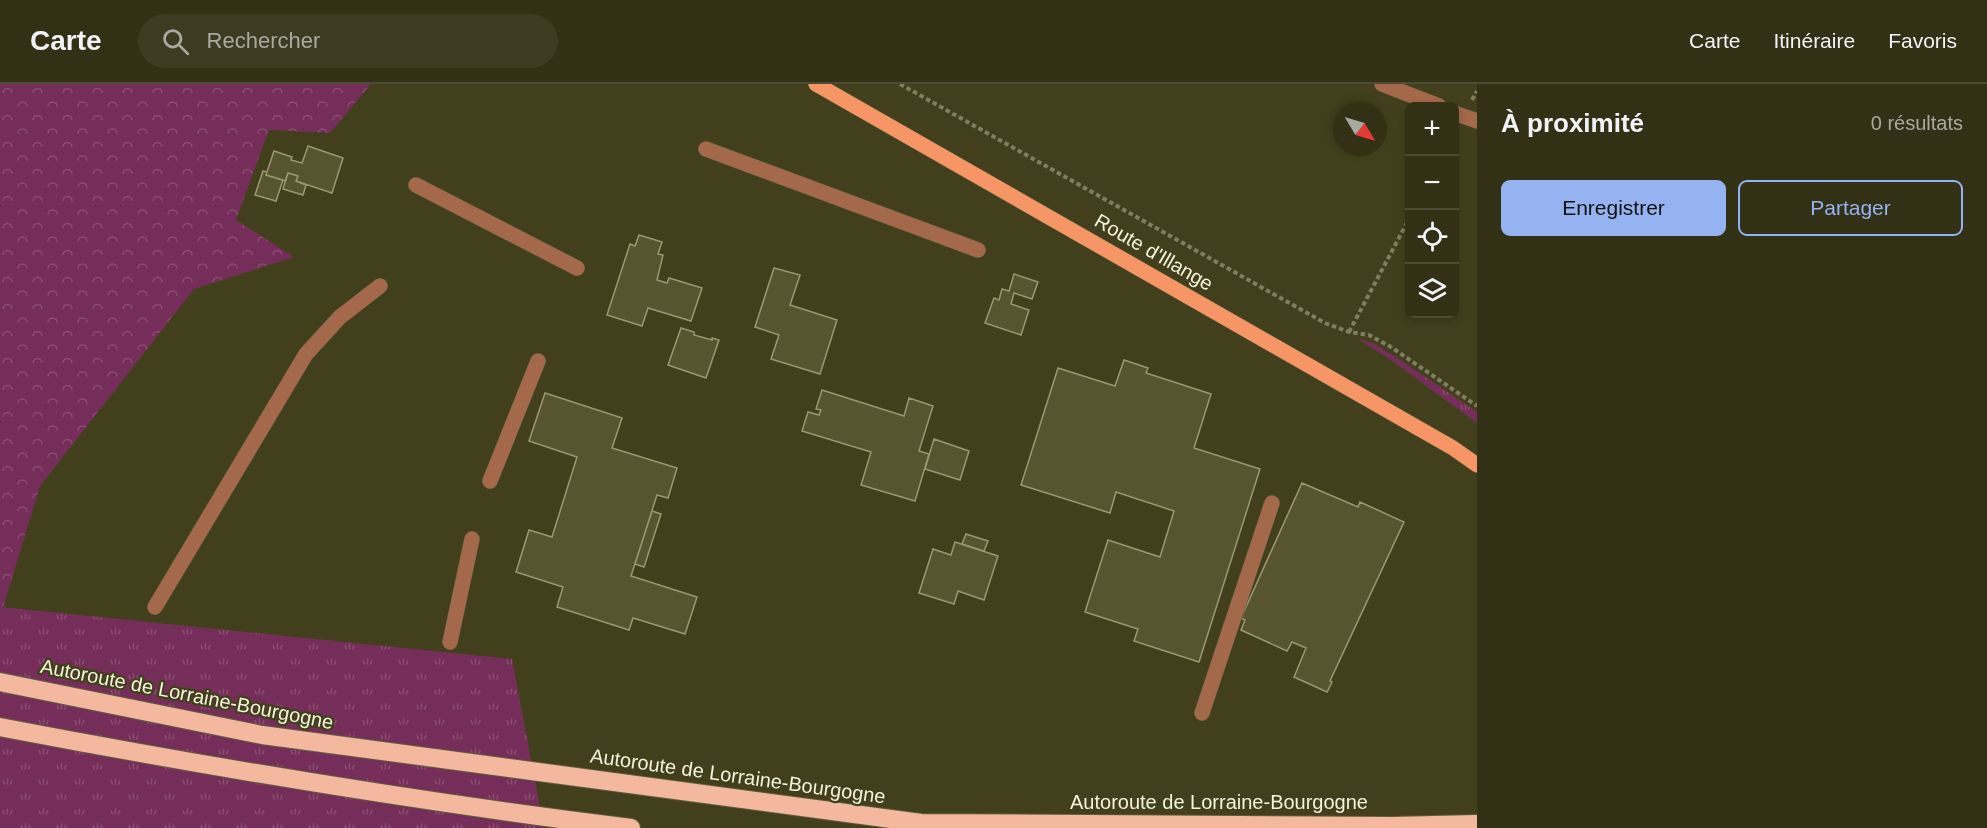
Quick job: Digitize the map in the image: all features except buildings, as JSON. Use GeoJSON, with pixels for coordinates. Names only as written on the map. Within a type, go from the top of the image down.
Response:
{"type":"FeatureCollection","features":[{"type":"Feature","properties":{"kind":"highway","name":"Autoroute de Lorraine-Bourgogne"},"geometry":{"type":"LineString","coordinates":[[0,682],[262,735],[921,823],[1392,826],[1477,824]]}},
{"type":"Feature","properties":{"kind":"highway"},"geometry":{"type":"LineString","coordinates":[[0,727],[258,775],[495,812],[631,828]]}},
{"type":"Feature","properties":{"kind":"main road","name":"Route d'Illange"},"geometry":{"type":"LineString","coordinates":[[816,84],[1475,461]]}},
{"type":"Feature","properties":{"kind":"lane"},"geometry":{"type":"LineString","coordinates":[[1382,84],[1429,102]]}},
{"type":"Feature","properties":{"kind":"lane"},"geometry":{"type":"LineString","coordinates":[[1459,114],[1477,121]]}},
{"type":"Feature","properties":{"kind":"lane"},"geometry":{"type":"LineString","coordinates":[[706,149],[978,249]]}},
{"type":"Feature","properties":{"kind":"lane"},"geometry":{"type":"LineString","coordinates":[[416,185],[577,268]]}},
{"type":"Feature","properties":{"kind":"lane"},"geometry":{"type":"LineString","coordinates":[[155,607],[306,354],[340,317],[380,286]]}},
{"type":"Feature","properties":{"kind":"lane"},"geometry":{"type":"LineString","coordinates":[[490,481],[538,361]]}},
{"type":"Feature","properties":{"kind":"lane"},"geometry":{"type":"LineString","coordinates":[[1202,713],[1272,503]]}},
{"type":"Feature","properties":{"kind":"lane"},"geometry":{"type":"LineString","coordinates":[[450,642],[472,539]]}},
{"type":"Feature","properties":{"kind":"path"},"geometry":{"type":"LineString","coordinates":[[900,84],[1325,323],[1348,332],[1369,335],[1391,347],[1477,406]]}},
{"type":"Feature","properties":{"kind":"path"},"geometry":{"type":"LineString","coordinates":[[1348,332],[1405,226]]}},
{"type":"Feature","properties":{"kind":"green space"},"geometry":{"type":"Polygon","coordinates":[[[0,84],[371,84],[330,133],[269,130],[236,220],[294,257],[194,289],[40,486],[0,618],[0,84]]]}},
{"type":"Feature","properties":{"kind":"green space"},"geometry":{"type":"Polygon","coordinates":[[[1358,339],[1373,343],[1396,357],[1477,412],[1477,423],[1391,360],[1358,339]]]}},
{"type":"Feature","properties":{"kind":"green space"},"geometry":{"type":"Polygon","coordinates":[[[2,607],[512,659],[544,828],[0,828],[0,618],[2,607]]]}}]}
